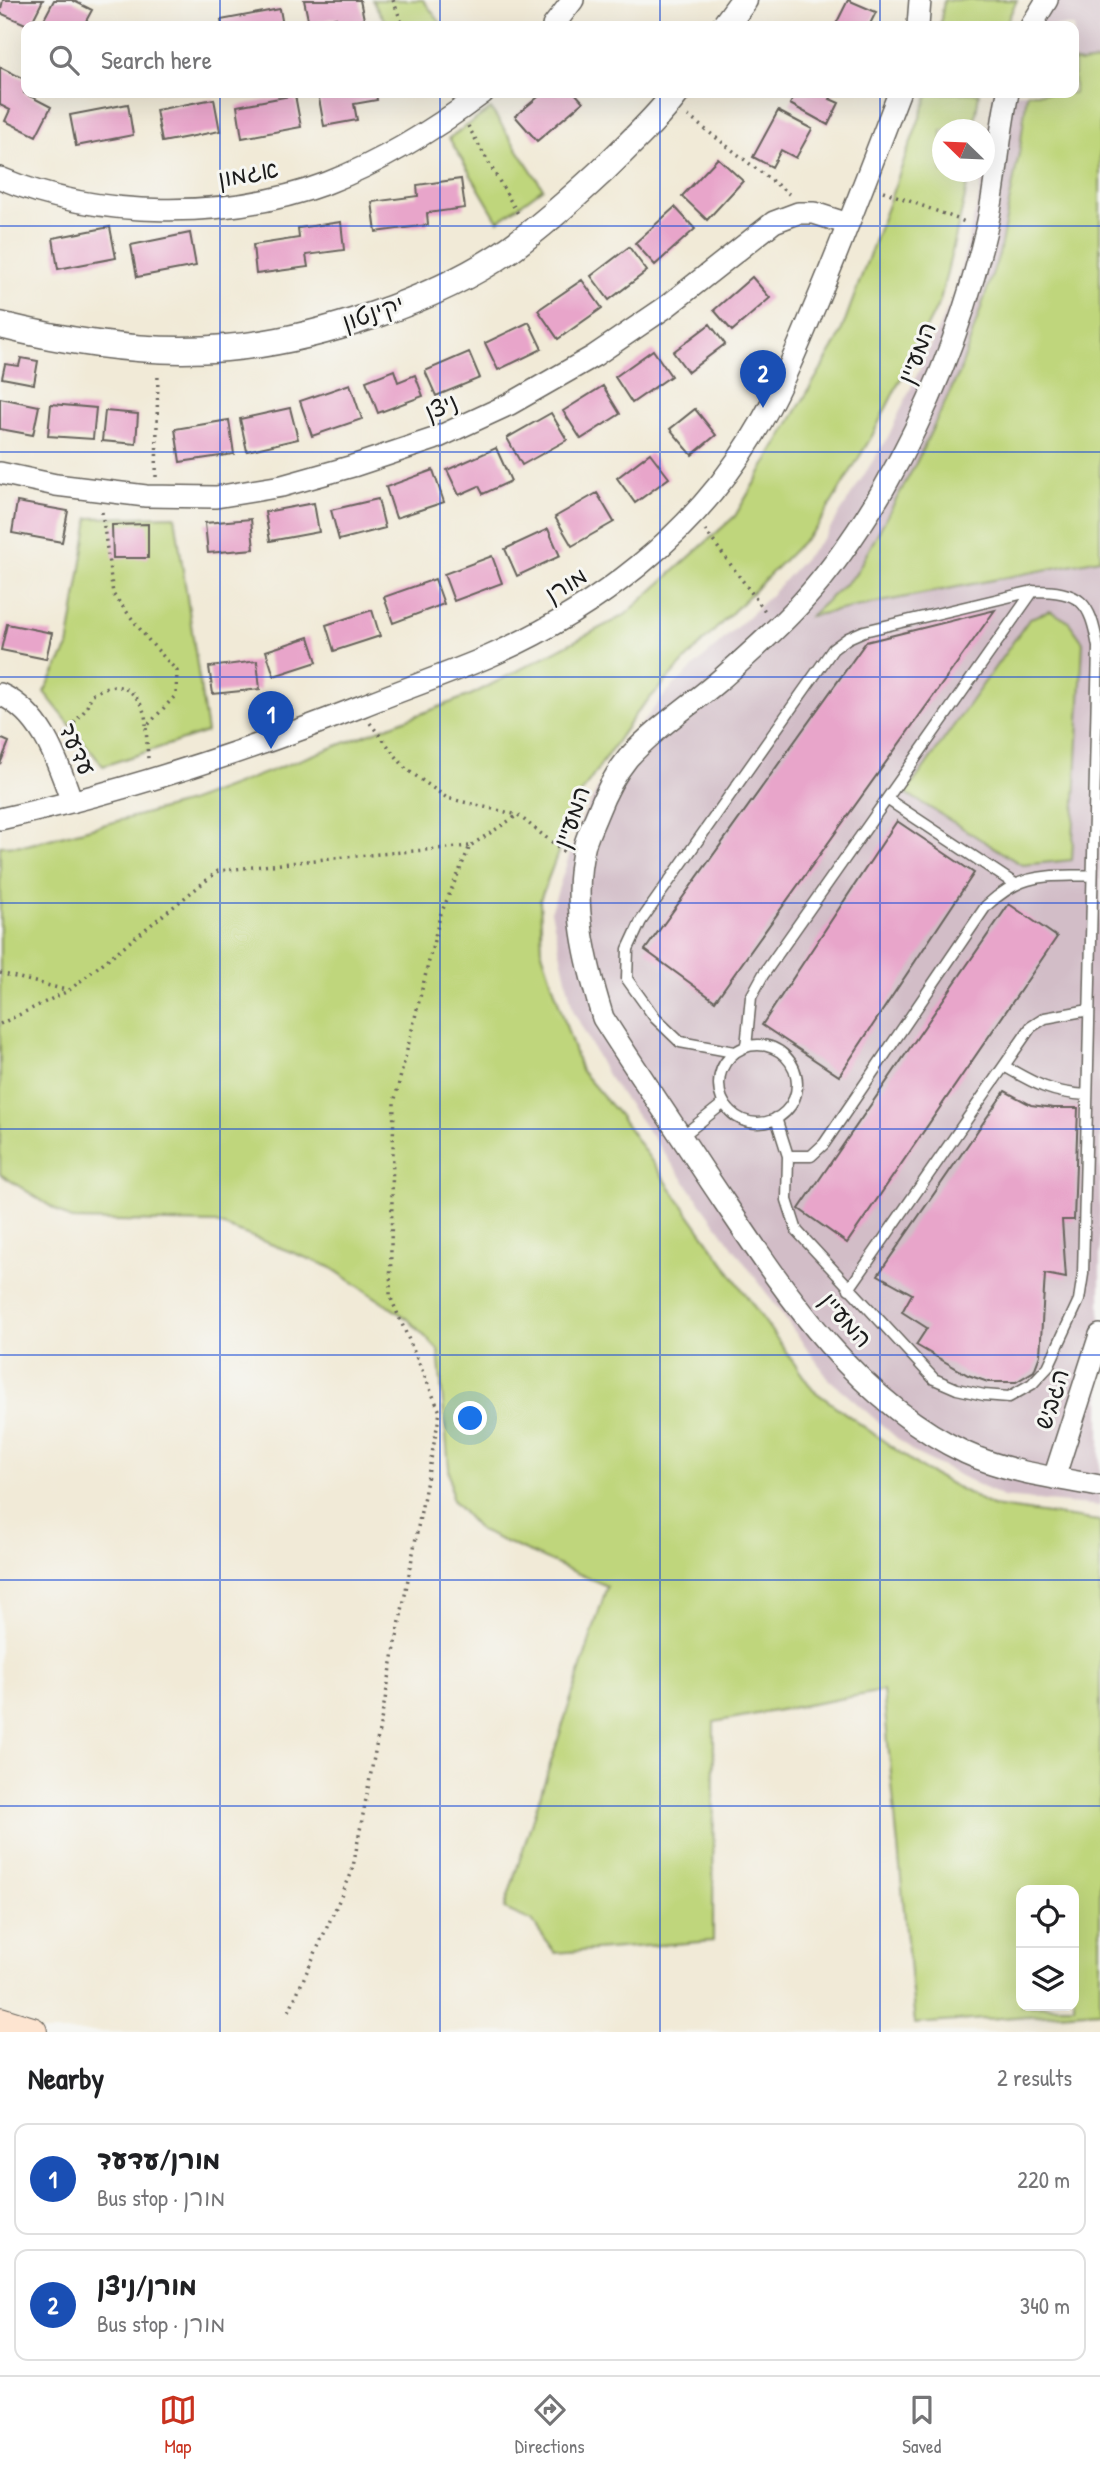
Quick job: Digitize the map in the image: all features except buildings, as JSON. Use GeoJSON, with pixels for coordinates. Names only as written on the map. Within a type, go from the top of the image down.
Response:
{"type":"FeatureCollection","features":[{"type":"Feature","properties":{"kind":"main road"},"geometry":{"type":"LineString","coordinates":[[0,2022],[32,2032]]}},
{"type":"Feature","properties":{"kind":"street"},"geometry":{"type":"LineString","coordinates":[[556,21],[573,0]]}},
{"type":"Feature","properties":{"kind":"street"},"geometry":{"type":"LineString","coordinates":[[729,21],[744,0]]}},
{"type":"Feature","properties":{"kind":"street"},"geometry":{"type":"LineString","coordinates":[[918,21],[920,0]]}},
{"type":"Feature","properties":{"kind":"street"},"geometry":{"type":"LineString","coordinates":[[1034,21],[1047,0]]}},
{"type":"Feature","properties":{"kind":"street","name":"אגמון"},"geometry":{"type":"LineString","coordinates":[[0,178],[34,190],[136,210],[205,208],[260,201],[326,183],[390,154],[476,98]]}},
{"type":"Feature","properties":{"kind":"street","name":"יקינטון"},"geometry":{"type":"LineString","coordinates":[[0,325],[60,339],[106,345],[226,348],[284,339],[348,323],[459,279],[508,250],[551,218],[588,184],[672,98]]}},
{"type":"Feature","properties":{"kind":"street","name":"מורן"},"geometry":{"type":"LineString","coordinates":[[0,819],[72,802],[292,734],[491,655],[558,621],[646,561],[723,479],[753,436],[790,365],[897,98]]}},
{"type":"Feature","properties":{"kind":"street","name":"המעיין"},"geometry":{"type":"LineString","coordinates":[[1007,98],[986,229],[949,350],[916,424],[883,488],[811,591],[719,681],[657,729],[626,761],[603,799],[585,844],[580,885],[582,928],[589,972],[603,1018],[770,1269],[847,1363],[888,1402],[966,1453],[1004,1466],[1100,1486]]}},
{"type":"Feature","properties":{"kind":"street","name":"ניצן"},"geometry":{"type":"LineString","coordinates":[[0,473],[99,491],[156,496],[216,496],[282,486],[353,466],[434,439],[510,404],[594,356],[666,307],[774,222],[798,214],[814,213],[848,224]]}},
{"type":"Feature","properties":{"kind":"street","name":"עדעד"},"geometry":{"type":"LineString","coordinates":[[0,694],[28,713],[50,745],[72,802]]}},
{"type":"Feature","properties":{"kind":"street","name":"הגביש"},"geometry":{"type":"LineString","coordinates":[[1054,1478],[1100,1335]]}},
{"type":"Feature","properties":{"kind":"lane"},"geometry":{"type":"LineString","coordinates":[[746,1046],[751,997],[757,986],[1033,591]]}},
{"type":"Feature","properties":{"kind":"lane"},"geometry":{"type":"LineString","coordinates":[[734,1052],[680,1042],[655,1018],[627,979],[628,949],[641,921],[833,649],[864,631],[1033,591],[1059,591],[1082,601],[1093,619],[1097,647],[1083,1274],[1079,1300],[1048,1367],[1032,1384],[1009,1396],[997,1396],[957,1389],[934,1379],[797,1231],[787,1200],[788,1156],[776,1118]]}},
{"type":"Feature","properties":{"kind":"lane"},"geometry":{"type":"LineString","coordinates":[[887,799],[1015,884]]}},
{"type":"Feature","properties":{"kind":"lane"},"geometry":{"type":"LineString","coordinates":[[788,1156],[811,1156],[824,1144],[986,906],[1006,888],[1032,877],[1092,875]]}},
{"type":"Feature","properties":{"kind":"lane"},"geometry":{"type":"LineString","coordinates":[[849,1289],[1031,1027],[1045,1018],[1089,1010]]}},
{"type":"Feature","properties":{"kind":"lane"},"geometry":{"type":"LineString","coordinates":[[746,1046],[771,1047],[782,1053],[796,1074],[793,1099],[786,1110],[776,1118],[764,1122],[738,1118],[724,1103],[719,1086],[720,1073],[726,1061],[734,1052],[746,1046]]}},
{"type":"Feature","properties":{"kind":"lane"},"geometry":{"type":"LineString","coordinates":[[1004,1066],[1037,1085],[1061,1093],[1087,1095]]}},
{"type":"Feature","properties":{"kind":"lane"},"geometry":{"type":"LineString","coordinates":[[681,1136],[724,1103]]}},
{"type":"Feature","properties":{"kind":"path"},"geometry":{"type":"LineString","coordinates":[[393,0],[401,21]]}},
{"type":"Feature","properties":{"kind":"path"},"geometry":{"type":"LineString","coordinates":[[674,98],[814,213]]}},
{"type":"Feature","properties":{"kind":"path"},"geometry":{"type":"LineString","coordinates":[[459,110],[529,234]]}},
{"type":"Feature","properties":{"kind":"path"},"geometry":{"type":"LineString","coordinates":[[864,184],[986,229]]}},
{"type":"Feature","properties":{"kind":"path"},"geometry":{"type":"LineString","coordinates":[[156,496],[158,348]]}},
{"type":"Feature","properties":{"kind":"path"},"geometry":{"type":"LineString","coordinates":[[99,491],[113,594],[150,642],[177,671],[176,695],[146,727]]}},
{"type":"Feature","properties":{"kind":"path"},"geometry":{"type":"LineString","coordinates":[[693,513],[777,626]]}},
{"type":"Feature","properties":{"kind":"path"},"geometry":{"type":"LineString","coordinates":[[50,745],[67,733],[86,709],[92,694],[108,687],[125,688],[138,699],[146,711],[150,778]]}},
{"type":"Feature","properties":{"kind":"path"},"geometry":{"type":"LineString","coordinates":[[357,708],[407,769],[447,798],[518,815],[582,867]]}},
{"type":"Feature","properties":{"kind":"path"},"geometry":{"type":"LineString","coordinates":[[0,1024],[68,991],[218,871],[470,846],[518,815]]}},
{"type":"Feature","properties":{"kind":"path"},"geometry":{"type":"LineString","coordinates":[[289,2011],[352,1872],[439,1412],[390,1296],[394,1103],[440,916],[470,846]]}},
{"type":"Feature","properties":{"kind":"path"},"geometry":{"type":"LineString","coordinates":[[0,973],[68,991]]}},
{"type":"Feature","properties":{"kind":"shaded area"},"geometry":{"type":"Polygon","coordinates":[[[1035,0],[1100,0],[1100,1506],[1003,1497],[913,1452],[830,1380],[607,1075],[573,1010],[551,911],[581,820],[616,755],[668,691],[768,598],[826,535],[888,437],[954,295],[981,182],[995,182],[995,119],[989,119],[992,98],[1079,98],[1079,21],[1024,21],[1035,0]]]}},
{"type":"Feature","properties":{"kind":"green space"},"geometry":{"type":"Polygon","coordinates":[[[372,0],[423,0],[439,21],[385,21],[372,0]]]}},
{"type":"Feature","properties":{"kind":"green space"},"geometry":{"type":"Polygon","coordinates":[[[944,0],[1017,0],[1007,21],[941,21],[944,0]]]}},
{"type":"Feature","properties":{"kind":"green space"},"geometry":{"type":"Polygon","coordinates":[[[1100,61],[1100,559],[810,616],[855,575],[915,465],[960,371],[999,254],[1020,148],[1026,98],[1079,98],[1079,63],[1100,61]]]}},
{"type":"Feature","properties":{"kind":"green space"},"geometry":{"type":"Polygon","coordinates":[[[927,98],[978,98],[975,119],[932,119],[932,182],[967,182],[965,197],[940,301],[872,436],[817,527],[637,712],[580,795],[540,900],[542,952],[581,1071],[620,1116],[813,1390],[924,1470],[992,1506],[1100,1521],[1100,2011],[915,2024],[883,1691],[714,1722],[713,1941],[555,1953],[532,1921],[504,1909],[607,1586],[480,1531],[452,1500],[438,1350],[409,1320],[330,1267],[216,1223],[72,1220],[0,1174],[0,846],[27,845],[189,802],[473,694],[625,615],[735,516],[838,340],[927,98]]]}},
{"type":"Feature","properties":{"kind":"green space"},"geometry":{"type":"Polygon","coordinates":[[[491,109],[543,188],[498,221],[449,138],[491,109]]]}},
{"type":"Feature","properties":{"kind":"green space"},"geometry":{"type":"Polygon","coordinates":[[[175,516],[207,732],[103,766],[44,692],[68,647],[89,518],[175,516]]]}},
{"type":"Feature","properties":{"kind":"green space"},"geometry":{"type":"Polygon","coordinates":[[[1050,611],[1068,621],[1083,642],[1072,860],[1022,865],[906,793],[1030,618],[1050,611]]]}},
{"type":"Feature","properties":{"kind":"place","name":"מורן/ניצן"},"geometry":{"type":"Point","coordinates":[763,408]}},
{"type":"Feature","properties":{"kind":"place","name":"מורן/עדעד"},"geometry":{"type":"Point","coordinates":[271,749]}}]}
